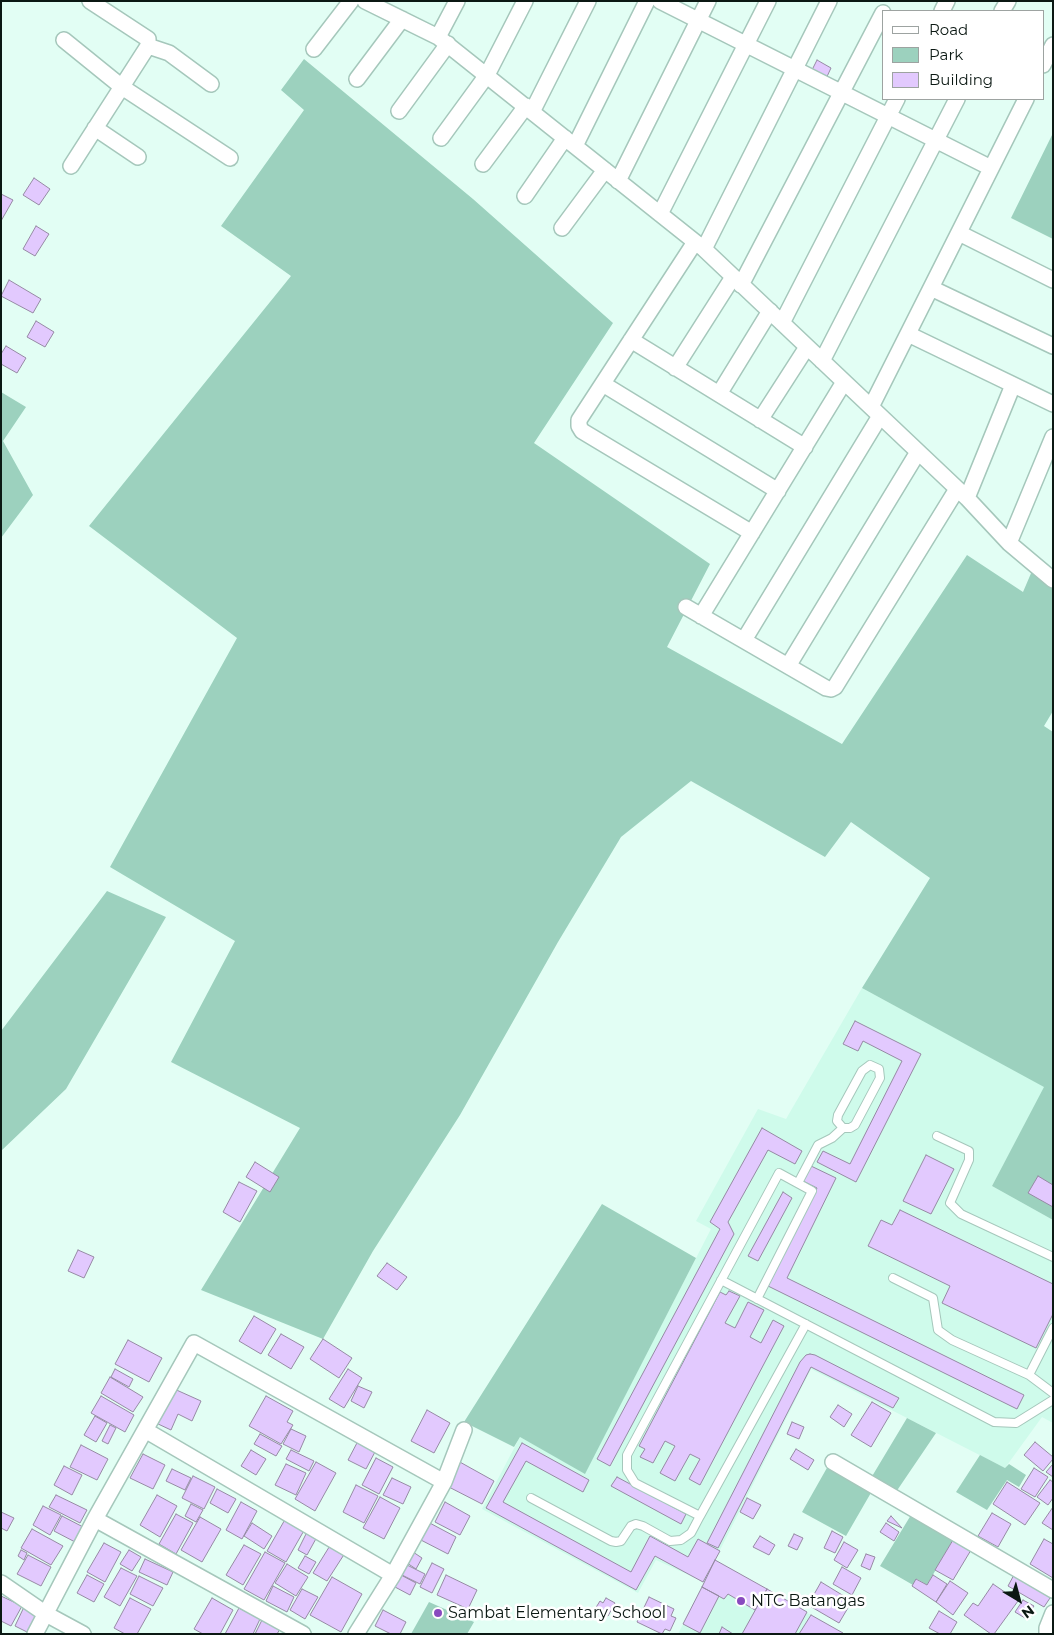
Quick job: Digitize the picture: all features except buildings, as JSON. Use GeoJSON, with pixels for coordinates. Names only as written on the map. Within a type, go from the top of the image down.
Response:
{"type":"FeatureCollection","features":[{"type":"Feature","properties":{"kind":"street"},"geometry":{"type":"LineString","coordinates":[[71,166],[148,46],[148,39],[90,1]]}},
{"type":"Feature","properties":{"kind":"street"},"geometry":{"type":"LineString","coordinates":[[314,49],[351,1]]}},
{"type":"Feature","properties":{"kind":"street"},"geometry":{"type":"LineString","coordinates":[[366,1],[398,12],[443,40],[699,246],[962,493],[1009,543],[1053,580]]}},
{"type":"Feature","properties":{"kind":"street"},"geometry":{"type":"LineString","coordinates":[[399,111],[443,40],[457,1]]}},
{"type":"Feature","properties":{"kind":"street"},"geometry":{"type":"LineString","coordinates":[[442,138],[488,75],[525,1]]}},
{"type":"Feature","properties":{"kind":"street"},"geometry":{"type":"LineString","coordinates":[[483,164],[529,109],[588,1]]}},
{"type":"Feature","properties":{"kind":"street"},"geometry":{"type":"LineString","coordinates":[[525,196],[570,142],[647,1]]}},
{"type":"Feature","properties":{"kind":"street"},"geometry":{"type":"LineString","coordinates":[[660,1],[991,168]]}},
{"type":"Feature","properties":{"kind":"street"},"geometry":{"type":"LineString","coordinates":[[618,181],[708,1]]}},
{"type":"Feature","properties":{"kind":"street"},"geometry":{"type":"LineString","coordinates":[[660,214],[768,1]]}},
{"type":"Feature","properties":{"kind":"street"},"geometry":{"type":"LineString","coordinates":[[752,533],[582,431],[579,426],[579,420],[631,340],[699,246],[795,69],[829,1]]}},
{"type":"Feature","properties":{"kind":"street"},"geometry":{"type":"LineString","coordinates":[[357,79],[398,12]]}},
{"type":"Feature","properties":{"kind":"street"},"geometry":{"type":"LineString","coordinates":[[676,368],[737,281],[882,14]]}},
{"type":"Feature","properties":{"kind":"street"},"geometry":{"type":"LineString","coordinates":[[64,40],[122,87],[230,158]]}},
{"type":"Feature","properties":{"kind":"street"},"geometry":{"type":"LineString","coordinates":[[1044,62],[1053,44]]}},
{"type":"Feature","properties":{"kind":"street"},"geometry":{"type":"LineString","coordinates":[[148,46],[169,53],[211,84]]}},
{"type":"Feature","properties":{"kind":"street"},"geometry":{"type":"LineString","coordinates":[[782,323],[896,100]]}},
{"type":"Feature","properties":{"kind":"street"},"geometry":{"type":"LineString","coordinates":[[822,361],[957,100]]}},
{"type":"Feature","properties":{"kind":"street"},"geometry":{"type":"LineString","coordinates":[[744,640],[876,412],[908,334],[1025,100]]}},
{"type":"Feature","properties":{"kind":"street"},"geometry":{"type":"LineString","coordinates":[[95,128],[138,157]]}},
{"type":"Feature","properties":{"kind":"street"},"geometry":{"type":"LineString","coordinates":[[562,228],[605,170]]}},
{"type":"Feature","properties":{"kind":"street"},"geometry":{"type":"LineString","coordinates":[[959,233],[1053,280]]}},
{"type":"Feature","properties":{"kind":"street"},"geometry":{"type":"LineString","coordinates":[[931,288],[1053,346]]}},
{"type":"Feature","properties":{"kind":"street"},"geometry":{"type":"LineString","coordinates":[[719,394],[770,311]]}},
{"type":"Feature","properties":{"kind":"street"},"geometry":{"type":"LineString","coordinates":[[908,334],[1053,404]]}},
{"type":"Feature","properties":{"kind":"street"},"geometry":{"type":"LineString","coordinates":[[631,340],[805,447]]}},
{"type":"Feature","properties":{"kind":"street"},"geometry":{"type":"LineString","coordinates":[[760,420],[807,347]]}},
{"type":"Feature","properties":{"kind":"street"},"geometry":{"type":"LineString","coordinates":[[701,616],[844,382]]}},
{"type":"Feature","properties":{"kind":"street"},"geometry":{"type":"LineString","coordinates":[[603,384],[778,491]]}},
{"type":"Feature","properties":{"kind":"street"},"geometry":{"type":"LineString","coordinates":[[686,607],[826,688],[831,689],[835,686],[962,493],[1013,385]]}},
{"type":"Feature","properties":{"kind":"street"},"geometry":{"type":"LineString","coordinates":[[1009,543],[1053,437]]}},
{"type":"Feature","properties":{"kind":"street"},"geometry":{"type":"LineString","coordinates":[[788,666],[918,452]]}},
{"type":"Feature","properties":{"kind":"street"},"geometry":{"type":"LineString","coordinates":[[35,1634],[94,1519],[194,1343],[444,1482]]}},
{"type":"Feature","properties":{"kind":"street"},"geometry":{"type":"LineString","coordinates":[[145,1430],[393,1575]]}},
{"type":"Feature","properties":{"kind":"street"},"geometry":{"type":"LineString","coordinates":[[356,1634],[393,1575],[444,1482],[464,1430]]}},
{"type":"Feature","properties":{"kind":"street"},"geometry":{"type":"LineString","coordinates":[[833,1462],[1053,1590]]}},
{"type":"Feature","properties":{"kind":"street"},"geometry":{"type":"LineString","coordinates":[[94,1519],[303,1634]]}},
{"type":"Feature","properties":{"kind":"street"},"geometry":{"type":"LineString","coordinates":[[1,1583],[46,1614],[83,1634]]}},
{"type":"Feature","properties":{"kind":"street"},"geometry":{"type":"LineString","coordinates":[[1047,1634],[1047,1628],[1053,1613]]}},
{"type":"Feature","properties":{"kind":"lane"},"geometry":{"type":"LineString","coordinates":[[798,1183],[818,1145],[832,1138],[844,1128],[850,1128],[855,1124],[880,1078],[880,1071],[876,1067],[870,1065],[864,1068],[838,1114],[837,1121],[844,1128]]}},
{"type":"Feature","properties":{"kind":"lane"},"geometry":{"type":"LineString","coordinates":[[936,1136],[969,1152],[969,1160],[950,1203],[962,1214],[1053,1256]]}},
{"type":"Feature","properties":{"kind":"lane"},"geometry":{"type":"LineString","coordinates":[[700,1516],[635,1483],[627,1470],[627,1455],[779,1173],[812,1191],[757,1299]]}},
{"type":"Feature","properties":{"kind":"lane"},"geometry":{"type":"LineString","coordinates":[[893,1278],[933,1298],[938,1330],[952,1340],[1029,1375],[1053,1393]]}},
{"type":"Feature","properties":{"kind":"lane"},"geometry":{"type":"LineString","coordinates":[[721,1280],[994,1422],[1016,1423],[1053,1400]]}},
{"type":"Feature","properties":{"kind":"lane"},"geometry":{"type":"LineString","coordinates":[[531,1498],[611,1541],[621,1541],[631,1526],[636,1524],[670,1541],[681,1540],[691,1533],[806,1324]]}},
{"type":"Feature","properties":{"kind":"lane"},"geometry":{"type":"LineString","coordinates":[[1029,1375],[1053,1328]]}},
{"type":"Feature","properties":{"kind":"shaded area"},"geometry":{"type":"Polygon","coordinates":[[[862,988],[1045,1087],[992,1186],[1053,1220],[1053,1423],[1042,1417],[1005,1468],[811,1369],[715,1560],[844,1634],[678,1634],[704,1582],[656,1560],[638,1593],[482,1509],[520,1437],[585,1473],[711,1229],[696,1221],[758,1109],[786,1119],[862,988]]]}},
{"type":"Feature","properties":{"kind":"green space"},"geometry":{"type":"Polygon","coordinates":[[[304,59],[473,199],[613,323],[534,443],[710,564],[667,647],[842,744],[967,555],[1023,592],[1032,571],[1053,588],[1053,711],[1044,726],[1053,732],[1053,1220],[992,1186],[1044,1087],[862,988],[930,878],[851,822],[825,857],[691,781],[621,837],[558,942],[460,1115],[373,1251],[323,1339],[201,1290],[300,1128],[171,1062],[235,941],[110,867],[237,638],[89,526],[291,276],[221,226],[304,110],[281,90],[304,59]]]}},
{"type":"Feature","properties":{"kind":"green space"},"geometry":{"type":"Polygon","coordinates":[[[1053,133],[1053,239],[1011,218],[1053,133]]]}},
{"type":"Feature","properties":{"kind":"green space"},"geometry":{"type":"Polygon","coordinates":[[[1,392],[26,407],[3,441],[33,495],[1,538],[1,392]]]}},
{"type":"Feature","properties":{"kind":"green space"},"geometry":{"type":"Polygon","coordinates":[[[107,891],[166,917],[66,1089],[1,1151],[1,1031],[107,891]]]}},
{"type":"Feature","properties":{"kind":"green space"},"geometry":{"type":"Polygon","coordinates":[[[602,1204],[696,1258],[585,1474],[520,1437],[514,1447],[464,1422],[602,1204]]]}},
{"type":"Feature","properties":{"kind":"green space"},"geometry":{"type":"Polygon","coordinates":[[[907,1418],[936,1433],[896,1492],[871,1478],[907,1418]]]}},
{"type":"Feature","properties":{"kind":"green space"},"geometry":{"type":"Polygon","coordinates":[[[980,1455],[1005,1468],[1009,1464],[1026,1475],[1019,1487],[1007,1480],[987,1510],[956,1492],[980,1455]]]}},
{"type":"Feature","properties":{"kind":"green space"},"geometry":{"type":"Polygon","coordinates":[[[828,1466],[872,1491],[846,1536],[802,1512],[828,1466]]]}},
{"type":"Feature","properties":{"kind":"green space"},"geometry":{"type":"Polygon","coordinates":[[[911,1515],[953,1540],[927,1585],[917,1579],[913,1585],[880,1566],[911,1515]]]}},
{"type":"Feature","properties":{"kind":"green space","name":"Sambat Elementary School"},"geometry":{"type":"Polygon","coordinates":[[[429,1602],[474,1622],[467,1634],[411,1634],[429,1602]]]}},
{"type":"Feature","properties":{"kind":"place","name":"NTC Batangas"},"geometry":{"type":"Point","coordinates":[741,1601]}},
{"type":"Feature","properties":{"kind":"place","name":"Sambat Elementary School"},"geometry":{"type":"Point","coordinates":[438,1613]}}]}
